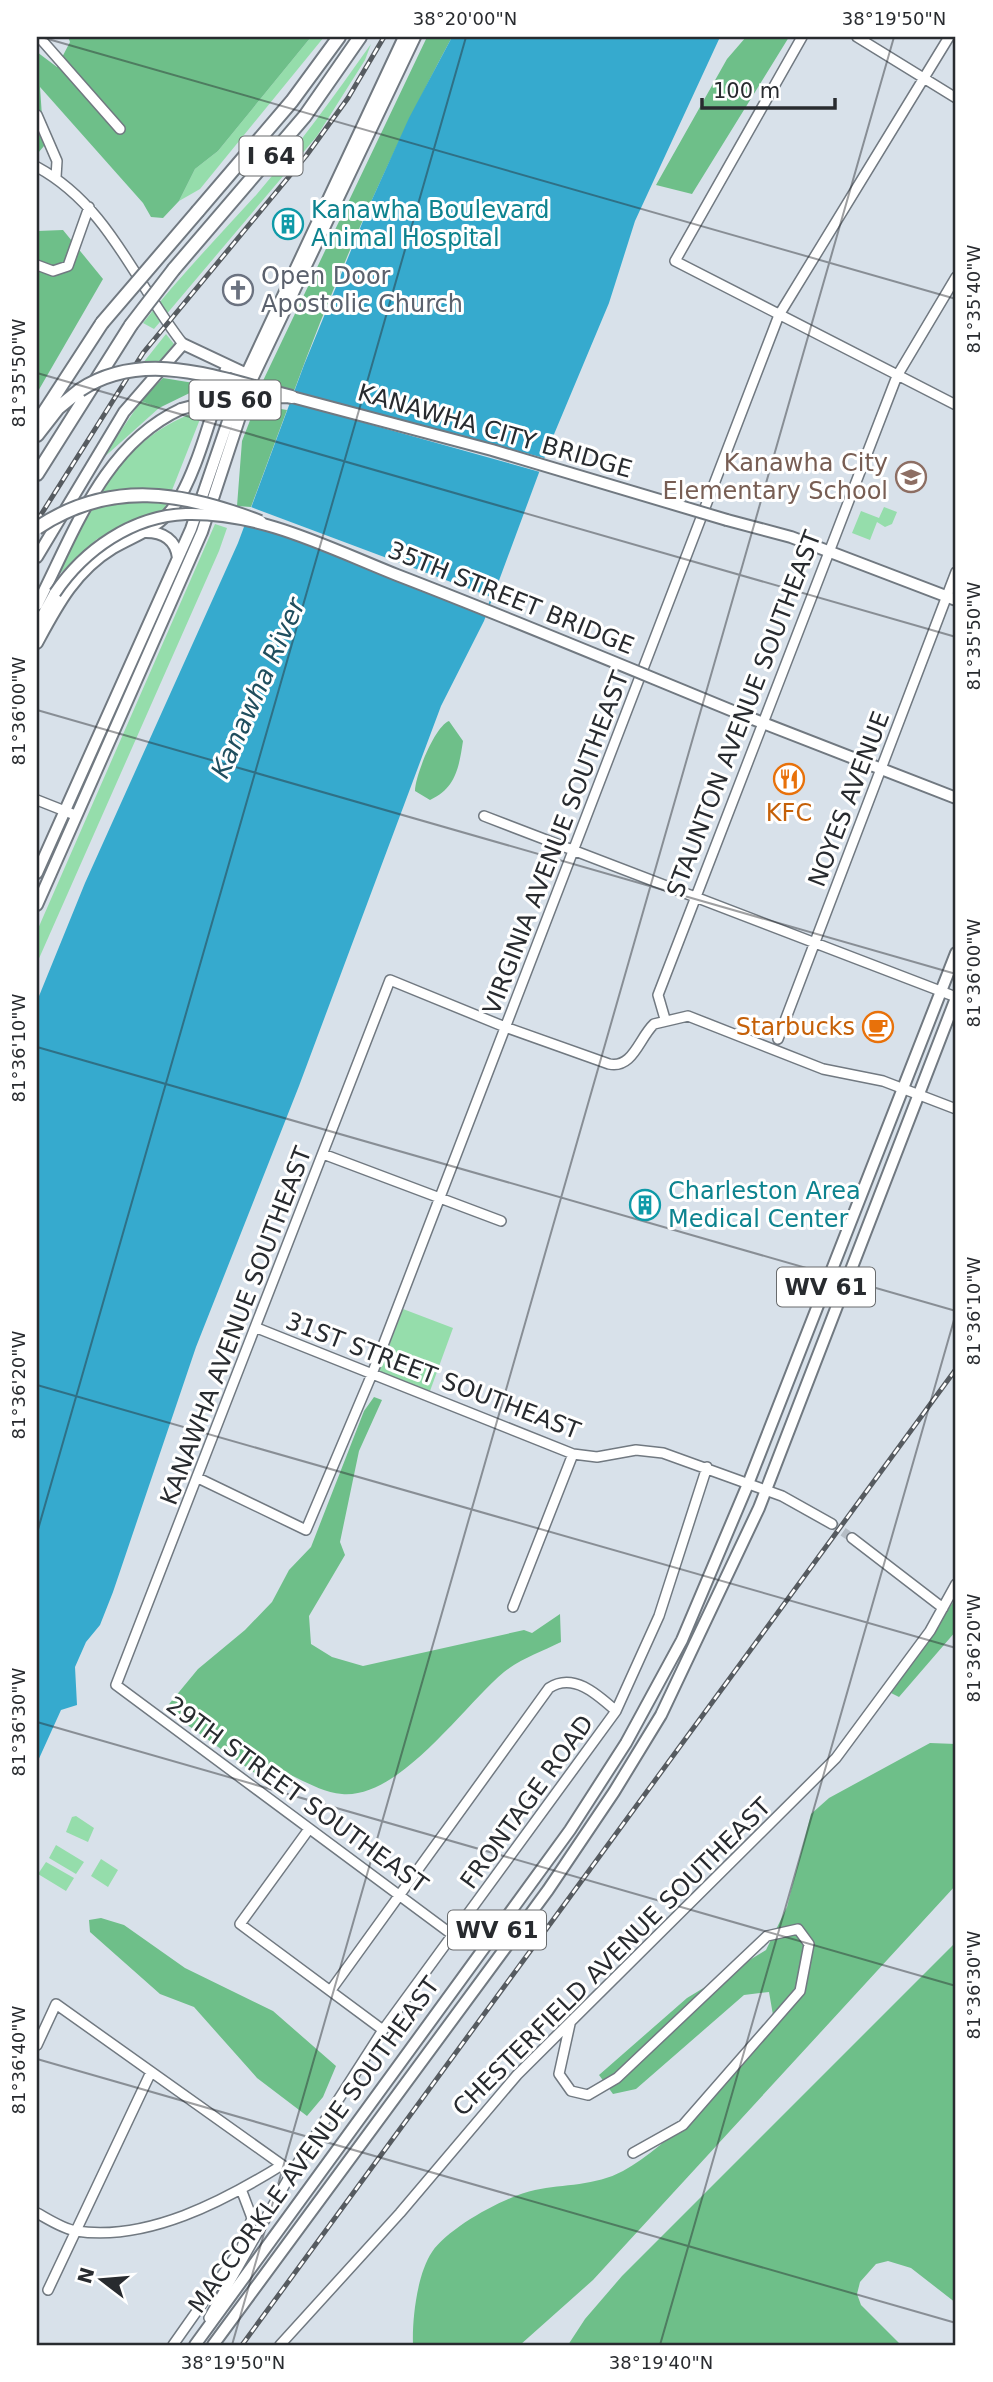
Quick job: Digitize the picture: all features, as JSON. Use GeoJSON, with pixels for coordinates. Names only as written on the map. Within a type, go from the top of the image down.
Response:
{"type":"FeatureCollection","features":[{"type":"Feature","properties":{"kind":"highway","name":"I 64"},"geometry":{"type":"LineString","coordinates":[[37,423],[102,323],[292,101],[340,37]]}},
{"type":"Feature","properties":{"kind":"highway","name":"I 64"},"geometry":{"type":"LineString","coordinates":[[37,474],[131,325],[174,269],[305,116],[360,37]]}},
{"type":"Feature","properties":{"kind":"highway"},"geometry":{"type":"LineString","coordinates":[[37,435],[58,408],[98,378],[141,367],[167,368],[292,397]]}},
{"type":"Feature","properties":{"kind":"highway"},"geometry":{"type":"LineString","coordinates":[[37,528],[69,511],[111,497],[147,494],[195,499],[260,522]]}},
{"type":"Feature","properties":{"kind":"main road","name":"US 60"},"geometry":{"type":"LineString","coordinates":[[37,905],[69,813],[178,559],[250,375],[351,143],[404,37]]}},
{"type":"Feature","properties":{"kind":"main road","name":"US 60"},"geometry":{"type":"LineString","coordinates":[[37,873],[69,813],[202,532],[250,375],[415,37]]}},
{"type":"Feature","properties":{"kind":"main road"},"geometry":{"type":"LineString","coordinates":[[37,557],[124,412],[183,344],[250,375]]}},
{"type":"Feature","properties":{"kind":"main road"},"geometry":{"type":"LineString","coordinates":[[37,643],[63,595],[86,568],[115,547],[146,532],[169,514],[186,486],[227,366]]}},
{"type":"Feature","properties":{"kind":"main road","name":"KANAWHA CITY BRIDGE"},"geometry":{"type":"LineString","coordinates":[[37,605],[115,459],[147,428],[181,409],[222,398],[292,397],[492,450],[791,537],[951,598]]}},
{"type":"Feature","properties":{"kind":"main road","name":"35TH STREET BRIDGE"},"geometry":{"type":"LineString","coordinates":[[37,626],[55,593],[89,553],[119,533],[185,514],[260,522],[486,609],[745,716],[956,799]]}},
{"type":"Feature","properties":{"kind":"main road"},"geometry":{"type":"LineString","coordinates":[[146,532],[168,538],[174,545],[178,559]]}},
{"type":"Feature","properties":{"kind":"main road","name":"MACCORKLE AVENUE SOUTHEAST"},"geometry":{"type":"LineString","coordinates":[[194,2345],[570,1830],[626,1743],[682,1640],[748,1485],[956,953]]}},
{"type":"Feature","properties":{"kind":"main road","name":"MACCORKLE AVENUE SOUTHEAST"},"geometry":{"type":"LineString","coordinates":[[213,2345],[548,1890],[614,1792],[661,1715],[714,1607],[765,1491],[956,998]]}},
{"type":"Feature","properties":{"kind":"street"},"geometry":{"type":"LineString","coordinates":[[39,37],[120,129]]}},
{"type":"Feature","properties":{"kind":"street"},"geometry":{"type":"LineString","coordinates":[[802,37],[674,261],[956,405]]}},
{"type":"Feature","properties":{"kind":"street"},"geometry":{"type":"LineString","coordinates":[[857,37],[956,98]]}},
{"type":"Feature","properties":{"kind":"street","name":"VIRGINIA AVENUE SOUTHEAST"},"geometry":{"type":"LineString","coordinates":[[198,1478],[306,1530],[372,1374],[779,315],[949,37]]}},
{"type":"Feature","properties":{"kind":"street"},"geometry":{"type":"LineString","coordinates":[[37,116],[57,161],[56,177]]}},
{"type":"Feature","properties":{"kind":"street"},"geometry":{"type":"LineString","coordinates":[[37,167],[56,177],[89,207],[109,230],[164,320],[183,344]]}},
{"type":"Feature","properties":{"kind":"street"},"geometry":{"type":"LineString","coordinates":[[37,265],[53,271],[68,266],[89,207]]}},
{"type":"Feature","properties":{"kind":"street","name":"STAUNTON AVENUE SOUTHEAST"},"geometry":{"type":"LineString","coordinates":[[664,1019],[658,995],[897,376],[956,277]]}},
{"type":"Feature","properties":{"kind":"street","name":"NOYES AVENUE"},"geometry":{"type":"LineString","coordinates":[[778,1039],[881,769],[951,598],[956,572]]}},
{"type":"Feature","properties":{"kind":"street"},"geometry":{"type":"LineString","coordinates":[[37,800],[69,813]]}},
{"type":"Feature","properties":{"kind":"street"},"geometry":{"type":"LineString","coordinates":[[484,816],[956,998]]}},
{"type":"Feature","properties":{"kind":"street","name":"KANAWHA AVENUE SOUTHEAST"},"geometry":{"type":"LineString","coordinates":[[116,1685],[390,980],[505,1027]]}},
{"type":"Feature","properties":{"kind":"street"},"geometry":{"type":"LineString","coordinates":[[505,1027],[617,1065],[628,1061],[648,1030],[664,1019],[688,1016],[823,1069],[858,1074],[904,1088],[956,1110]]}},
{"type":"Feature","properties":{"kind":"street"},"geometry":{"type":"LineString","coordinates":[[323,1154],[501,1221]]}},
{"type":"Feature","properties":{"kind":"street","name":"31ST STREET SOUTHEAST"},"geometry":{"type":"LineString","coordinates":[[257,1328],[573,1454],[597,1457],[649,1449],[707,1467],[794,1501],[832,1524]]}},
{"type":"Feature","properties":{"kind":"street"},"geometry":{"type":"LineString","coordinates":[[513,1607],[573,1454]]}},
{"type":"Feature","properties":{"kind":"street","name":"FRONTAGE ROAD"},"geometry":{"type":"LineString","coordinates":[[194,2345],[247,2256],[292,2172],[383,2030],[616,1711],[659,1616],[707,1467]]}},
{"type":"Feature","properties":{"kind":"street"},"geometry":{"type":"LineString","coordinates":[[852,1538],[943,1608]]}},
{"type":"Feature","properties":{"kind":"street","name":"CHESTERFIELD AVENUE SOUTHEAST"},"geometry":{"type":"LineString","coordinates":[[281,2345],[400,2213],[517,2075],[836,1758],[930,1631],[956,1584]]}},
{"type":"Feature","properties":{"kind":"street"},"geometry":{"type":"LineString","coordinates":[[331,1990],[549,1688],[560,1681],[573,1682],[602,1698],[616,1711]]}},
{"type":"Feature","properties":{"kind":"street","name":"29TH STREET SOUTHEAST"},"geometry":{"type":"LineString","coordinates":[[116,1685],[454,1936]]}},
{"type":"Feature","properties":{"kind":"street"},"geometry":{"type":"LineString","coordinates":[[309,1829],[240,1924],[383,2030]]}},
{"type":"Feature","properties":{"kind":"street"},"geometry":{"type":"LineString","coordinates":[[571,2022],[559,2074],[571,2091],[588,2095],[617,2078],[767,1936],[797,1929],[809,1944],[800,1991],[683,2125],[634,2153]]}},
{"type":"Feature","properties":{"kind":"street"},"geometry":{"type":"LineString","coordinates":[[37,2045],[57,2004],[292,2172]]}},
{"type":"Feature","properties":{"kind":"street"},"geometry":{"type":"LineString","coordinates":[[48,2290],[151,2072]]}},
{"type":"Feature","properties":{"kind":"street"},"geometry":{"type":"LineString","coordinates":[[37,2213],[74,2231],[114,2231],[173,2220],[241,2189],[282,2165]]}},
{"type":"Feature","properties":{"kind":"street"},"geometry":{"type":"LineString","coordinates":[[173,2345],[242,2247],[252,2218],[241,2189]]}},
{"type":"Feature","properties":{"kind":"green space"},"geometry":{"type":"Polygon","coordinates":[[[68,37],[311,37],[218,151],[195,169],[179,201],[163,218],[151,217],[143,203],[40,87],[44,146],[38,153],[37,52],[57,67],[70,42],[68,37]]]}},
{"type":"Feature","properties":{"kind":"green space"},"geometry":{"type":"Polygon","coordinates":[[[311,37],[324,37],[200,189],[179,201],[195,169],[218,151],[311,37]]]}},
{"type":"Feature","properties":{"kind":"green space"},"geometry":{"type":"Polygon","coordinates":[[[427,37],[452,37],[367,211],[294,391],[261,385],[427,37]]]}},
{"type":"Feature","properties":{"kind":"green space"},"geometry":{"type":"Polygon","coordinates":[[[746,37],[789,37],[692,194],[656,185],[727,59],[746,37]]]}},
{"type":"Feature","properties":{"kind":"green space"},"geometry":{"type":"Polygon","coordinates":[[[371,44],[365,60],[317,136],[154,329],[143,323],[272,176],[371,44]]]}},
{"type":"Feature","properties":{"kind":"green space"},"geometry":{"type":"Polygon","coordinates":[[[63,230],[103,279],[37,393],[37,231],[63,230]]]}},
{"type":"Feature","properties":{"kind":"green space"},"geometry":{"type":"Polygon","coordinates":[[[166,334],[174,344],[159,364],[143,363],[166,334]]]}},
{"type":"Feature","properties":{"kind":"green space"},"geometry":{"type":"Polygon","coordinates":[[[163,378],[206,385],[159,408],[141,401],[163,378]]]}},
{"type":"Feature","properties":{"kind":"green space"},"geometry":{"type":"Polygon","coordinates":[[[141,401],[159,408],[101,460],[141,401]]]}},
{"type":"Feature","properties":{"kind":"green space"},"geometry":{"type":"Polygon","coordinates":[[[256,405],[287,410],[251,507],[237,506],[242,441],[256,405]]]}},
{"type":"Feature","properties":{"kind":"green space"},"geometry":{"type":"Polygon","coordinates":[[[204,409],[163,513],[97,539],[54,579],[96,500],[129,455],[174,421],[204,409]]]}},
{"type":"Feature","properties":{"kind":"green space"},"geometry":{"type":"Polygon","coordinates":[[[884,507],[897,512],[892,524],[885,527],[877,522],[870,540],[852,533],[861,511],[879,518],[884,507]]]}},
{"type":"Feature","properties":{"kind":"green space"},"geometry":{"type":"Polygon","coordinates":[[[215,524],[227,528],[219,551],[37,963],[37,931],[215,524]]]}},
{"type":"Feature","properties":{"kind":"green space"},"geometry":{"type":"Polygon","coordinates":[[[449,721],[463,741],[460,760],[451,783],[430,800],[415,791],[416,784],[432,741],[449,721]]]}},
{"type":"Feature","properties":{"kind":"green space"},"geometry":{"type":"Polygon","coordinates":[[[403,1309],[453,1328],[430,1391],[379,1372],[403,1309]]]}},
{"type":"Feature","properties":{"kind":"green space"},"geometry":{"type":"Polygon","coordinates":[[[374,1397],[382,1400],[359,1451],[340,1542],[345,1555],[309,1616],[311,1644],[332,1657],[363,1666],[524,1630],[532,1633],[560,1614],[561,1642],[504,1672],[408,1767],[386,1782],[364,1792],[342,1794],[317,1787],[277,1769],[266,1769],[256,1774],[165,1709],[198,1669],[245,1630],[272,1602],[289,1570],[311,1547],[364,1411],[374,1397]]]}},
{"type":"Feature","properties":{"kind":"green space"},"geometry":{"type":"Polygon","coordinates":[[[956,1598],[956,1631],[899,1697],[891,1693],[956,1598]]]}},
{"type":"Feature","properties":{"kind":"green space"},"geometry":{"type":"Polygon","coordinates":[[[930,1743],[956,1744],[956,1885],[593,2280],[520,2345],[413,2345],[413,2323],[419,2285],[427,2261],[440,2242],[479,2214],[523,2193],[590,2182],[623,2171],[664,2142],[685,2123],[724,2079],[773,2015],[769,1992],[744,1995],[636,2089],[613,2094],[599,2075],[687,1998],[766,1950],[787,1907],[811,1814],[829,1798],[930,1743]]]}},
{"type":"Feature","properties":{"kind":"green space"},"geometry":{"type":"Polygon","coordinates":[[[76,1816],[94,1828],[88,1842],[66,1832],[72,1817],[76,1816]]]}},
{"type":"Feature","properties":{"kind":"green space"},"geometry":{"type":"Polygon","coordinates":[[[56,1845],[84,1862],[76,1874],[49,1858],[56,1845]]]}},
{"type":"Feature","properties":{"kind":"green space"},"geometry":{"type":"Polygon","coordinates":[[[101,1859],[118,1870],[108,1887],[91,1876],[101,1859]]]}},
{"type":"Feature","properties":{"kind":"green space"},"geometry":{"type":"Polygon","coordinates":[[[46,1862],[74,1878],[66,1891],[38,1874],[46,1862]]]}},
{"type":"Feature","properties":{"kind":"green space"},"geometry":{"type":"Polygon","coordinates":[[[101,1918],[124,1925],[185,1968],[273,2011],[336,2066],[323,2097],[307,2116],[257,2078],[194,2007],[160,1994],[90,1932],[89,1920],[101,1918]]]}},
{"type":"Feature","properties":{"kind":"green space"},"geometry":{"type":"Polygon","coordinates":[[[956,1942],[956,2303],[911,2268],[888,2261],[876,2264],[860,2282],[857,2294],[861,2305],[901,2345],[568,2345],[585,2319],[622,2276],[956,1942]]]}},
{"type":"Feature","properties":{"kind":"water","name":"Kanawha River"},"geometry":{"type":"Polygon","coordinates":[[[452,37],[720,37],[635,221],[609,303],[547,451],[484,621],[441,706],[299,1086],[196,1347],[113,1592],[100,1625],[86,1642],[75,1667],[77,1705],[61,1710],[37,1763],[37,1001],[85,883],[238,543],[304,365],[370,204],[409,118],[452,37]]]}},
{"type":"Feature","properties":{"kind":"pier"},"geometry":{"type":"Polygon","coordinates":[[[294,391],[544,458],[540,472],[290,402],[294,391]]]}},
{"type":"Feature","properties":{"kind":"pier"},"geometry":{"type":"Polygon","coordinates":[[[251,507],[491,597],[485,614],[260,526],[244,525],[251,507]]]}},
{"type":"Feature","properties":{"kind":"tunnel"},"geometry":{"type":"LineString","coordinates":[[832,1524],[852,1538]]}},
{"type":"Feature","properties":{"kind":"railway"},"geometry":{"type":"LineString","coordinates":[[37,521],[143,353],[306,156],[348,98],[384,37]]}},
{"type":"Feature","properties":{"kind":"railway"},"geometry":{"type":"LineString","coordinates":[[242,2345],[956,1369]]}},
{"type":"Feature","properties":{"kind":"place","name":"Kanawha Boulevard Animal Hospital"},"geometry":{"type":"Point","coordinates":[288,224]}},
{"type":"Feature","properties":{"kind":"place","name":"Open Door Apostolic Church"},"geometry":{"type":"Point","coordinates":[238,290]}},
{"type":"Feature","properties":{"kind":"place","name":"Kanawha City Elementary School"},"geometry":{"type":"Point","coordinates":[911,477]}},
{"type":"Feature","properties":{"kind":"place","name":"KFC"},"geometry":{"type":"Point","coordinates":[789,779]}},
{"type":"Feature","properties":{"kind":"place","name":"Starbucks"},"geometry":{"type":"Point","coordinates":[878,1027]}},
{"type":"Feature","properties":{"kind":"place","name":"Charleston Area Medical Center"},"geometry":{"type":"Point","coordinates":[645,1205]}}]}
